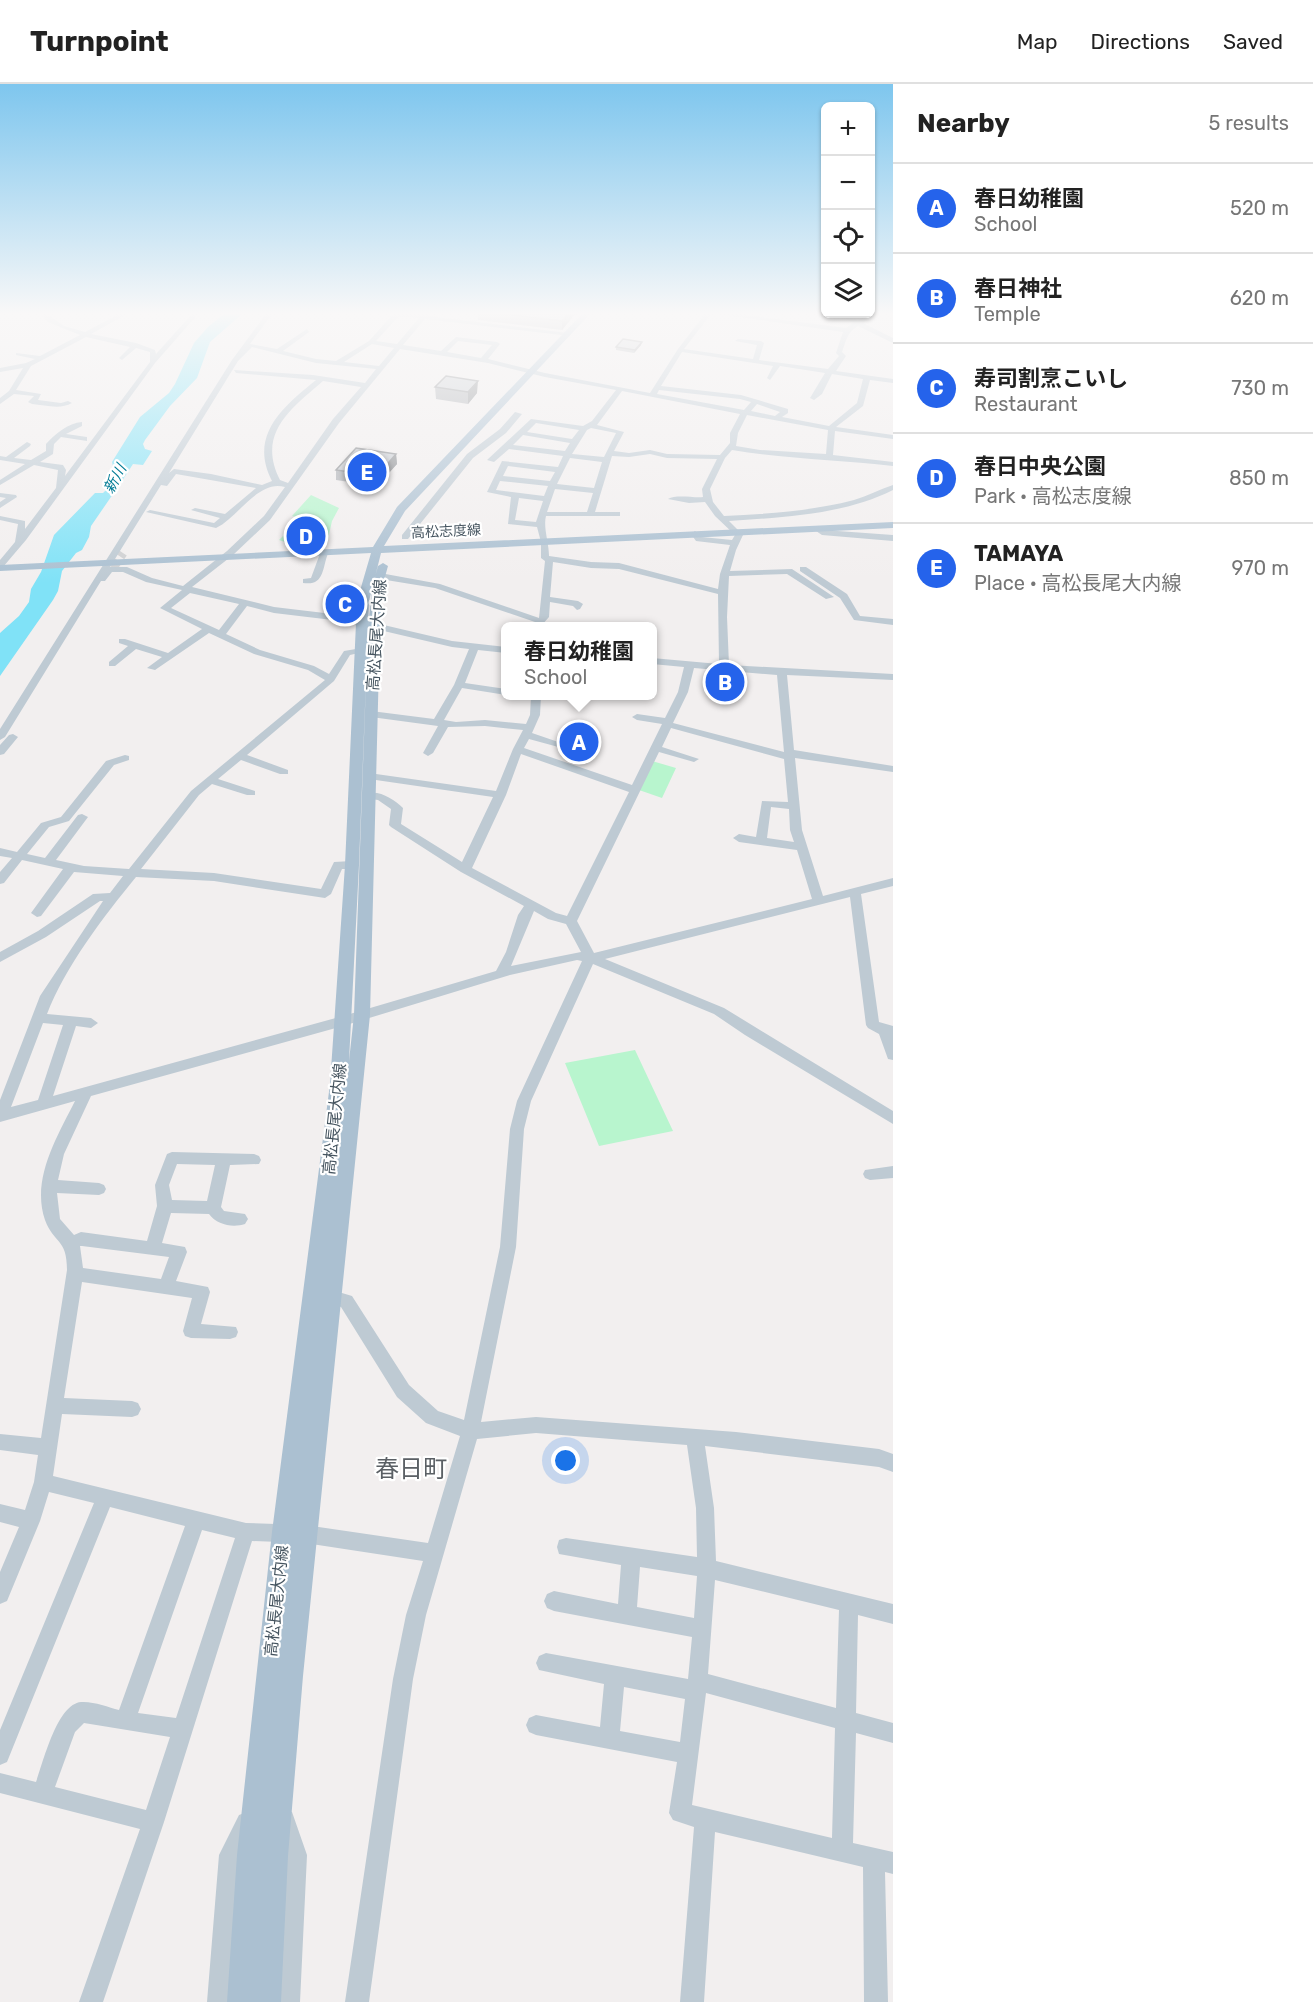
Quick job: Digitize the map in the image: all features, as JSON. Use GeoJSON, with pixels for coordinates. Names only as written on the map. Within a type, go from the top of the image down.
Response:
{"type":"FeatureCollection","features":[{"type":"Feature","properties":{"kind":"main road","name":"高松長尾大内線"},"geometry":{"type":"LineString","coordinates":[[294,1533],[332,1297],[362,1015],[371,714],[366,584],[412,510],[507,404]]}},
{"type":"Feature","properties":{"kind":"main road","name":"高松志度線"},"geometry":{"type":"LineString","coordinates":[[544,539],[734,535],[817,529],[864,531],[893,523]]}},
{"type":"Feature","properties":{"kind":"main road","name":"高松志度線"},"geometry":{"type":"LineString","coordinates":[[3,565],[109,563],[389,545],[695,534],[734,535],[893,523]]}},
{"type":"Feature","properties":{"kind":"main road","name":"高松長尾大内線"},"geometry":{"type":"LineString","coordinates":[[241,2002],[267,1806],[339,1084],[351,894],[362,651],[389,545]]}},
{"type":"Feature","properties":{"kind":"main road","name":"高松志度線"},"geometry":{"type":"LineString","coordinates":[[227,555],[324,553],[389,545]]}},
{"type":"Feature","properties":{"kind":"main road","name":"高松長尾大内線"},"geometry":{"type":"LineString","coordinates":[[267,1806],[267,2002]]}},
{"type":"Feature","properties":{"kind":"street"},"geometry":{"type":"LineString","coordinates":[[47,404],[66,404]]}},
{"type":"Feature","properties":{"kind":"street"},"geometry":{"type":"LineString","coordinates":[[3,565],[122,404]]}},
{"type":"Feature","properties":{"kind":"street"},"geometry":{"type":"LineString","coordinates":[[0,737],[208,404]]}},
{"type":"Feature","properties":{"kind":"street"},"geometry":{"type":"LineString","coordinates":[[277,482],[269,454],[270,434],[275,420],[291,404]]}},
{"type":"Feature","properties":{"kind":"street"},"geometry":{"type":"LineString","coordinates":[[331,679],[311,668],[257,652],[165,608],[267,518],[316,447],[352,404]]}},
{"type":"Feature","properties":{"kind":"street"},"geometry":{"type":"LineString","coordinates":[[607,404],[574,442],[547,499],[541,514],[545,558],[549,561],[619,566],[723,593]]}},
{"type":"Feature","properties":{"kind":"street"},"geometry":{"type":"LineString","coordinates":[[696,404],[893,437]]}},
{"type":"Feature","properties":{"kind":"street"},"geometry":{"type":"LineString","coordinates":[[724,667],[724,574],[734,535],[708,499],[706,489],[722,457],[731,447],[734,433],[754,404]]}},
{"type":"Feature","properties":{"kind":"street"},"geometry":{"type":"LineString","coordinates":[[756,404],[785,411],[776,418]]}},
{"type":"Feature","properties":{"kind":"street"},"geometry":{"type":"LineString","coordinates":[[831,428],[860,404]]}},
{"type":"Feature","properties":{"kind":"street"},"geometry":{"type":"LineString","coordinates":[[464,451],[502,431],[518,414]]}},
{"type":"Feature","properties":{"kind":"street"},"geometry":{"type":"LineString","coordinates":[[491,460],[534,421],[620,432],[608,456],[590,514]]}},
{"type":"Feature","properties":{"kind":"street"},"geometry":{"type":"LineString","coordinates":[[0,483],[50,452],[50,444],[59,435],[79,423]]}},
{"type":"Feature","properties":{"kind":"street"},"geometry":{"type":"LineString","coordinates":[[831,428],[834,459]]}},
{"type":"Feature","properties":{"kind":"street"},"geometry":{"type":"LineString","coordinates":[[522,434],[574,442]]}},
{"type":"Feature","properties":{"kind":"street"},"geometry":{"type":"LineString","coordinates":[[59,435],[84,439]]}},
{"type":"Feature","properties":{"kind":"street"},"geometry":{"type":"LineString","coordinates":[[4,459],[27,444]]}},
{"type":"Feature","properties":{"kind":"street"},"geometry":{"type":"LineString","coordinates":[[507,447],[568,455],[608,456],[650,452],[667,456],[722,457]]}},
{"type":"Feature","properties":{"kind":"street"},"geometry":{"type":"LineString","coordinates":[[731,447],[760,452],[893,464]]}},
{"type":"Feature","properties":{"kind":"street"},"geometry":{"type":"LineString","coordinates":[[464,451],[505,463],[561,470]]}},
{"type":"Feature","properties":{"kind":"street"},"geometry":{"type":"LineString","coordinates":[[4,459],[60,467],[62,470],[58,486],[60,487]]}},
{"type":"Feature","properties":{"kind":"street"},"geometry":{"type":"LineString","coordinates":[[505,463],[490,492],[547,499]]}},
{"type":"Feature","properties":{"kind":"street"},"geometry":{"type":"LineString","coordinates":[[123,553],[130,532],[150,512],[155,495],[174,471],[262,487]]}},
{"type":"Feature","properties":{"kind":"street"},"geometry":{"type":"LineString","coordinates":[[497,478],[597,491]]}},
{"type":"Feature","properties":{"kind":"street"},"geometry":{"type":"LineString","coordinates":[[150,512],[216,526],[262,487],[277,482],[291,486]]}},
{"type":"Feature","properties":{"kind":"street"},"geometry":{"type":"LineString","coordinates":[[723,519],[817,509],[891,490]]}},
{"type":"Feature","properties":{"kind":"street"},"geometry":{"type":"LineString","coordinates":[[0,495],[16,497],[0,506]]}},
{"type":"Feature","properties":{"kind":"street"},"geometry":{"type":"LineString","coordinates":[[515,495],[511,522],[542,525]]}},
{"type":"Feature","properties":{"kind":"street"},"geometry":{"type":"LineString","coordinates":[[672,499],[689,501],[708,499]]}},
{"type":"Feature","properties":{"kind":"street"},"geometry":{"type":"LineString","coordinates":[[195,510],[226,517]]}},
{"type":"Feature","properties":{"kind":"street"},"geometry":{"type":"LineString","coordinates":[[541,514],[617,514]]}},
{"type":"Feature","properties":{"kind":"street"},"geometry":{"type":"LineString","coordinates":[[0,518],[22,523],[18,537],[19,543]]}},
{"type":"Feature","properties":{"kind":"street"},"geometry":{"type":"LineString","coordinates":[[864,531],[893,538]]}},
{"type":"Feature","properties":{"kind":"street"},"geometry":{"type":"LineString","coordinates":[[306,581],[314,581],[324,553]]}},
{"type":"Feature","properties":{"kind":"street"},"geometry":{"type":"LineString","coordinates":[[540,622],[544,617],[549,561]]}},
{"type":"Feature","properties":{"kind":"street"},"geometry":{"type":"LineString","coordinates":[[109,563],[149,580],[274,610],[368,624],[474,647],[501,650]]}},
{"type":"Feature","properties":{"kind":"street"},"geometry":{"type":"LineString","coordinates":[[803,570],[844,596],[857,618],[893,622]]}},
{"type":"Feature","properties":{"kind":"street"},"geometry":{"type":"LineString","coordinates":[[724,574],[789,571],[829,597]]}},
{"type":"Feature","properties":{"kind":"street"},"geometry":{"type":"LineString","coordinates":[[380,576],[437,586],[533,622]]}},
{"type":"Feature","properties":{"kind":"street"},"geometry":{"type":"LineString","coordinates":[[545,599],[578,604],[577,607]]}},
{"type":"Feature","properties":{"kind":"street"},"geometry":{"type":"LineString","coordinates":[[220,634],[245,602]]}},
{"type":"Feature","properties":{"kind":"street"},"geometry":{"type":"LineString","coordinates":[[152,668],[208,629]]}},
{"type":"Feature","properties":{"kind":"street"},"geometry":{"type":"LineString","coordinates":[[122,641],[169,656]]}},
{"type":"Feature","properties":{"kind":"street"},"geometry":{"type":"LineString","coordinates":[[111,664],[135,645]]}},
{"type":"Feature","properties":{"kind":"street"},"geometry":{"type":"LineString","coordinates":[[428,753],[474,647]]}},
{"type":"Feature","properties":{"kind":"street"},"geometry":{"type":"LineString","coordinates":[[0,1116],[47,996],[113,897],[195,793],[331,679],[347,653],[362,651]]}},
{"type":"Feature","properties":{"kind":"street"},"geometry":{"type":"LineString","coordinates":[[657,661],[782,672],[893,677]]}},
{"type":"Feature","properties":{"kind":"street"},"geometry":{"type":"LineString","coordinates":[[571,921],[688,680],[690,664]]}},
{"type":"Feature","properties":{"kind":"street"},"geometry":{"type":"LineString","coordinates":[[782,672],[790,755],[792,806],[801,847],[819,901]]}},
{"type":"Feature","properties":{"kind":"street"},"geometry":{"type":"LineString","coordinates":[[459,685],[501,691]]}},
{"type":"Feature","properties":{"kind":"street"},"geometry":{"type":"LineString","coordinates":[[465,869],[535,715],[533,700]]}},
{"type":"Feature","properties":{"kind":"street"},"geometry":{"type":"LineString","coordinates":[[371,714],[441,723],[485,723],[528,731],[562,745]]}},
{"type":"Feature","properties":{"kind":"street"},"geometry":{"type":"LineString","coordinates":[[638,717],[790,755],[893,769]]}},
{"type":"Feature","properties":{"kind":"street"},"geometry":{"type":"LineString","coordinates":[[0,752],[13,737]]}},
{"type":"Feature","properties":{"kind":"street"},"geometry":{"type":"LineString","coordinates":[[655,748],[694,759]]}},
{"type":"Feature","properties":{"kind":"street"},"geometry":{"type":"LineString","coordinates":[[518,749],[635,790]]}},
{"type":"Feature","properties":{"kind":"street"},"geometry":{"type":"LineString","coordinates":[[240,756],[284,772]]}},
{"type":"Feature","properties":{"kind":"street"},"geometry":{"type":"LineString","coordinates":[[0,880],[18,855],[45,825],[65,819],[110,763],[125,758]]}},
{"type":"Feature","properties":{"kind":"street"},"geometry":{"type":"LineString","coordinates":[[369,776],[500,795]]}},
{"type":"Feature","properties":{"kind":"street"},"geometry":{"type":"LineString","coordinates":[[210,780],[251,793]]}},
{"type":"Feature","properties":{"kind":"street"},"geometry":{"type":"LineString","coordinates":[[368,796],[381,797],[397,808],[395,825],[465,869],[552,916],[571,921],[590,958]]}},
{"type":"Feature","properties":{"kind":"street"},"geometry":{"type":"LineString","coordinates":[[761,841],[766,802],[792,806]]}},
{"type":"Feature","properties":{"kind":"street"},"geometry":{"type":"LineString","coordinates":[[48,862],[82,816]]}},
{"type":"Feature","properties":{"kind":"street"},"geometry":{"type":"LineString","coordinates":[[739,838],[801,847]]}},
{"type":"Feature","properties":{"kind":"street"},"geometry":{"type":"LineString","coordinates":[[0,852],[71,867],[214,877],[325,894],[351,894]]}},
{"type":"Feature","properties":{"kind":"street"},"geometry":{"type":"LineString","coordinates":[[325,894],[338,865],[352,865]]}},
{"type":"Feature","properties":{"kind":"street"},"geometry":{"type":"LineString","coordinates":[[37,913],[55,896],[71,867]]}},
{"type":"Feature","properties":{"kind":"street"},"geometry":{"type":"LineString","coordinates":[[590,958],[893,882]]}},
{"type":"Feature","properties":{"kind":"street"},"geometry":{"type":"LineString","coordinates":[[855,891],[873,1025],[889,1031],[893,1055]]}},
{"type":"Feature","properties":{"kind":"street"},"geometry":{"type":"LineString","coordinates":[[0,958],[42,934],[97,897],[113,897]]}},
{"type":"Feature","properties":{"kind":"street"},"geometry":{"type":"LineString","coordinates":[[500,974],[512,952],[524,915],[532,905]]}},
{"type":"Feature","properties":{"kind":"street"},"geometry":{"type":"LineString","coordinates":[[0,1116],[343,1021],[500,974],[577,956],[590,958],[719,1011],[893,1119]]}},
{"type":"Feature","properties":{"kind":"street"},"geometry":{"type":"LineString","coordinates":[[357,2002],[403,1679],[416,1615],[470,1431],[508,1247],[517,1129],[524,1101],[590,958]]}},
{"type":"Feature","properties":{"kind":"street"},"geometry":{"type":"LineString","coordinates":[[38,1018],[91,1023]]}},
{"type":"Feature","properties":{"kind":"street"},"geometry":{"type":"LineString","coordinates":[[44,1104],[71,1021]]}},
{"type":"Feature","properties":{"kind":"street"},"geometry":{"type":"LineString","coordinates":[[0,1594],[31,1521],[43,1482],[75,1274],[71,1243],[53,1221],[49,1204],[49,1186],[55,1160],[86,1092]]}},
{"type":"Feature","properties":{"kind":"street"},"geometry":{"type":"LineString","coordinates":[[153,1249],[165,1206],[162,1185],[172,1158],[254,1160]]}},
{"type":"Feature","properties":{"kind":"street"},"geometry":{"type":"LineString","coordinates":[[213,1208],[224,1159]]}},
{"type":"Feature","properties":{"kind":"street"},"geometry":{"type":"LineString","coordinates":[[870,1174],[893,1172]]}},
{"type":"Feature","properties":{"kind":"street"},"geometry":{"type":"LineString","coordinates":[[49,1186],[99,1189]]}},
{"type":"Feature","properties":{"kind":"street"},"geometry":{"type":"LineString","coordinates":[[165,1206],[213,1208],[220,1217],[240,1219]]}},
{"type":"Feature","properties":{"kind":"street"},"geometry":{"type":"LineString","coordinates":[[71,1243],[81,1239],[178,1252],[166,1287]]}},
{"type":"Feature","properties":{"kind":"street"},"geometry":{"type":"LineString","coordinates":[[75,1274],[202,1292],[191,1331],[230,1332]]}},
{"type":"Feature","properties":{"kind":"street"},"geometry":{"type":"LineString","coordinates":[[332,1297],[346,1301],[403,1390],[416,1404],[432,1417],[470,1431],[536,1425],[695,1437],[879,1458],[893,1463]]}},
{"type":"Feature","properties":{"kind":"street"},"geometry":{"type":"LineString","coordinates":[[54,1406],[132,1409]]}},
{"type":"Feature","properties":{"kind":"street"},"geometry":{"type":"LineString","coordinates":[[695,1437],[706,1517],[705,1568],[697,1686],[680,1813],[883,1861],[876,2002]]}},
{"type":"Feature","properties":{"kind":"street"},"geometry":{"type":"LineString","coordinates":[[0,1442],[47,1446]]}},
{"type":"Feature","properties":{"kind":"street"},"geometry":{"type":"LineString","coordinates":[[43,1482],[246,1532],[294,1533],[434,1553]]}},
{"type":"Feature","properties":{"kind":"street"},"geometry":{"type":"LineString","coordinates":[[0,1755],[105,1498]]}},
{"type":"Feature","properties":{"kind":"street"},"geometry":{"type":"LineString","coordinates":[[0,1513],[31,1521]]}},
{"type":"Feature","properties":{"kind":"street"},"geometry":{"type":"LineString","coordinates":[[125,1721],[196,1520]]}},
{"type":"Feature","properties":{"kind":"street"},"geometry":{"type":"LineString","coordinates":[[91,2002],[153,1822],[246,1532]]}},
{"type":"Feature","properties":{"kind":"street"},"geometry":{"type":"LineString","coordinates":[[566,1547],[705,1568],[893,1614]]}},
{"type":"Feature","properties":{"kind":"street"},"geometry":{"type":"LineString","coordinates":[[627,1615],[631,1557]]}},
{"type":"Feature","properties":{"kind":"street"},"geometry":{"type":"LineString","coordinates":[[554,1601],[702,1629]]}},
{"type":"Feature","properties":{"kind":"street"},"geometry":{"type":"LineString","coordinates":[[842,1851],[849,1603]]}},
{"type":"Feature","properties":{"kind":"street"},"geometry":{"type":"LineString","coordinates":[[546,1662],[615,1676],[697,1686],[893,1733]]}},
{"type":"Feature","properties":{"kind":"street"},"geometry":{"type":"LineString","coordinates":[[609,1739],[615,1676]]}},
{"type":"Feature","properties":{"kind":"street"},"geometry":{"type":"LineString","coordinates":[[42,1794],[67,1725],[81,1712],[183,1729]]}},
{"type":"Feature","properties":{"kind":"street"},"geometry":{"type":"LineString","coordinates":[[536,1725],[688,1754]]}},
{"type":"Feature","properties":{"kind":"street"},"geometry":{"type":"LineString","coordinates":[[0,1783],[153,1822]]}},
{"type":"Feature","properties":{"kind":"street"},"geometry":{"type":"LineString","coordinates":[[219,2002],[230,1855],[267,1806],[296,1854],[288,2002]]}},
{"type":"Feature","properties":{"kind":"street"},"geometry":{"type":"LineString","coordinates":[[692,2002],[705,1818]]}},
{"type":"Feature","properties":{"kind":"green space"},"geometry":{"type":"Polygon","coordinates":[[[311,495],[339,508],[332,521],[327,543],[294,545],[279,540],[292,527],[289,526],[296,517],[292,516],[311,495]]]}},
{"type":"Feature","properties":{"kind":"green space"},"geometry":{"type":"Polygon","coordinates":[[[652,761],[676,768],[662,798],[639,790],[652,761]]]}},
{"type":"Feature","properties":{"kind":"green space"},"geometry":{"type":"Polygon","coordinates":[[[635,1050],[673,1131],[599,1146],[565,1063],[635,1050]]]}},
{"type":"Feature","properties":{"kind":"water","name":"新川"},"geometry":{"type":"Polygon","coordinates":[[[156,404],[172,404],[143,444],[145,449],[152,451],[143,465],[133,464],[118,487],[105,487],[104,484],[114,471],[112,462],[140,417],[156,404]]]}},
{"type":"Feature","properties":{"kind":"water"},"geometry":{"type":"Polygon","coordinates":[[[106,490],[111,491],[109,494],[113,494],[91,526],[89,537],[82,550],[76,553],[62,571],[58,591],[53,600],[0,676],[0,633],[19,616],[29,602],[31,589],[41,572],[54,535],[95,493],[103,493],[106,490]]]}},
{"type":"Feature","properties":{"kind":"building"},"geometry":{"type":"Polygon","coordinates":[[[356,448],[396,454],[377,476],[336,470],[356,448]]]}},
{"type":"Feature","properties":{"kind":"tunnel"},"geometry":{"type":"LineString","coordinates":[[113,568],[123,553]]}},
{"type":"Feature","properties":{"kind":"place","name":"TAMAYA"},"geometry":{"type":"Point","coordinates":[367,472]}},
{"type":"Feature","properties":{"kind":"place","name":"春日中央公園"},"geometry":{"type":"Point","coordinates":[306,536]}},
{"type":"Feature","properties":{"kind":"place","name":"寿司割烹こいし"},"geometry":{"type":"Point","coordinates":[345,604]}},
{"type":"Feature","properties":{"kind":"place","name":"春日神社"},"geometry":{"type":"Point","coordinates":[725,682]}},
{"type":"Feature","properties":{"kind":"place","name":"春日幼稚園"},"geometry":{"type":"Point","coordinates":[579,742]}},
{"type":"Feature","properties":{"kind":"district","name":"春日町"},"geometry":{"type":"Point","coordinates":[411,1469]}}]}
